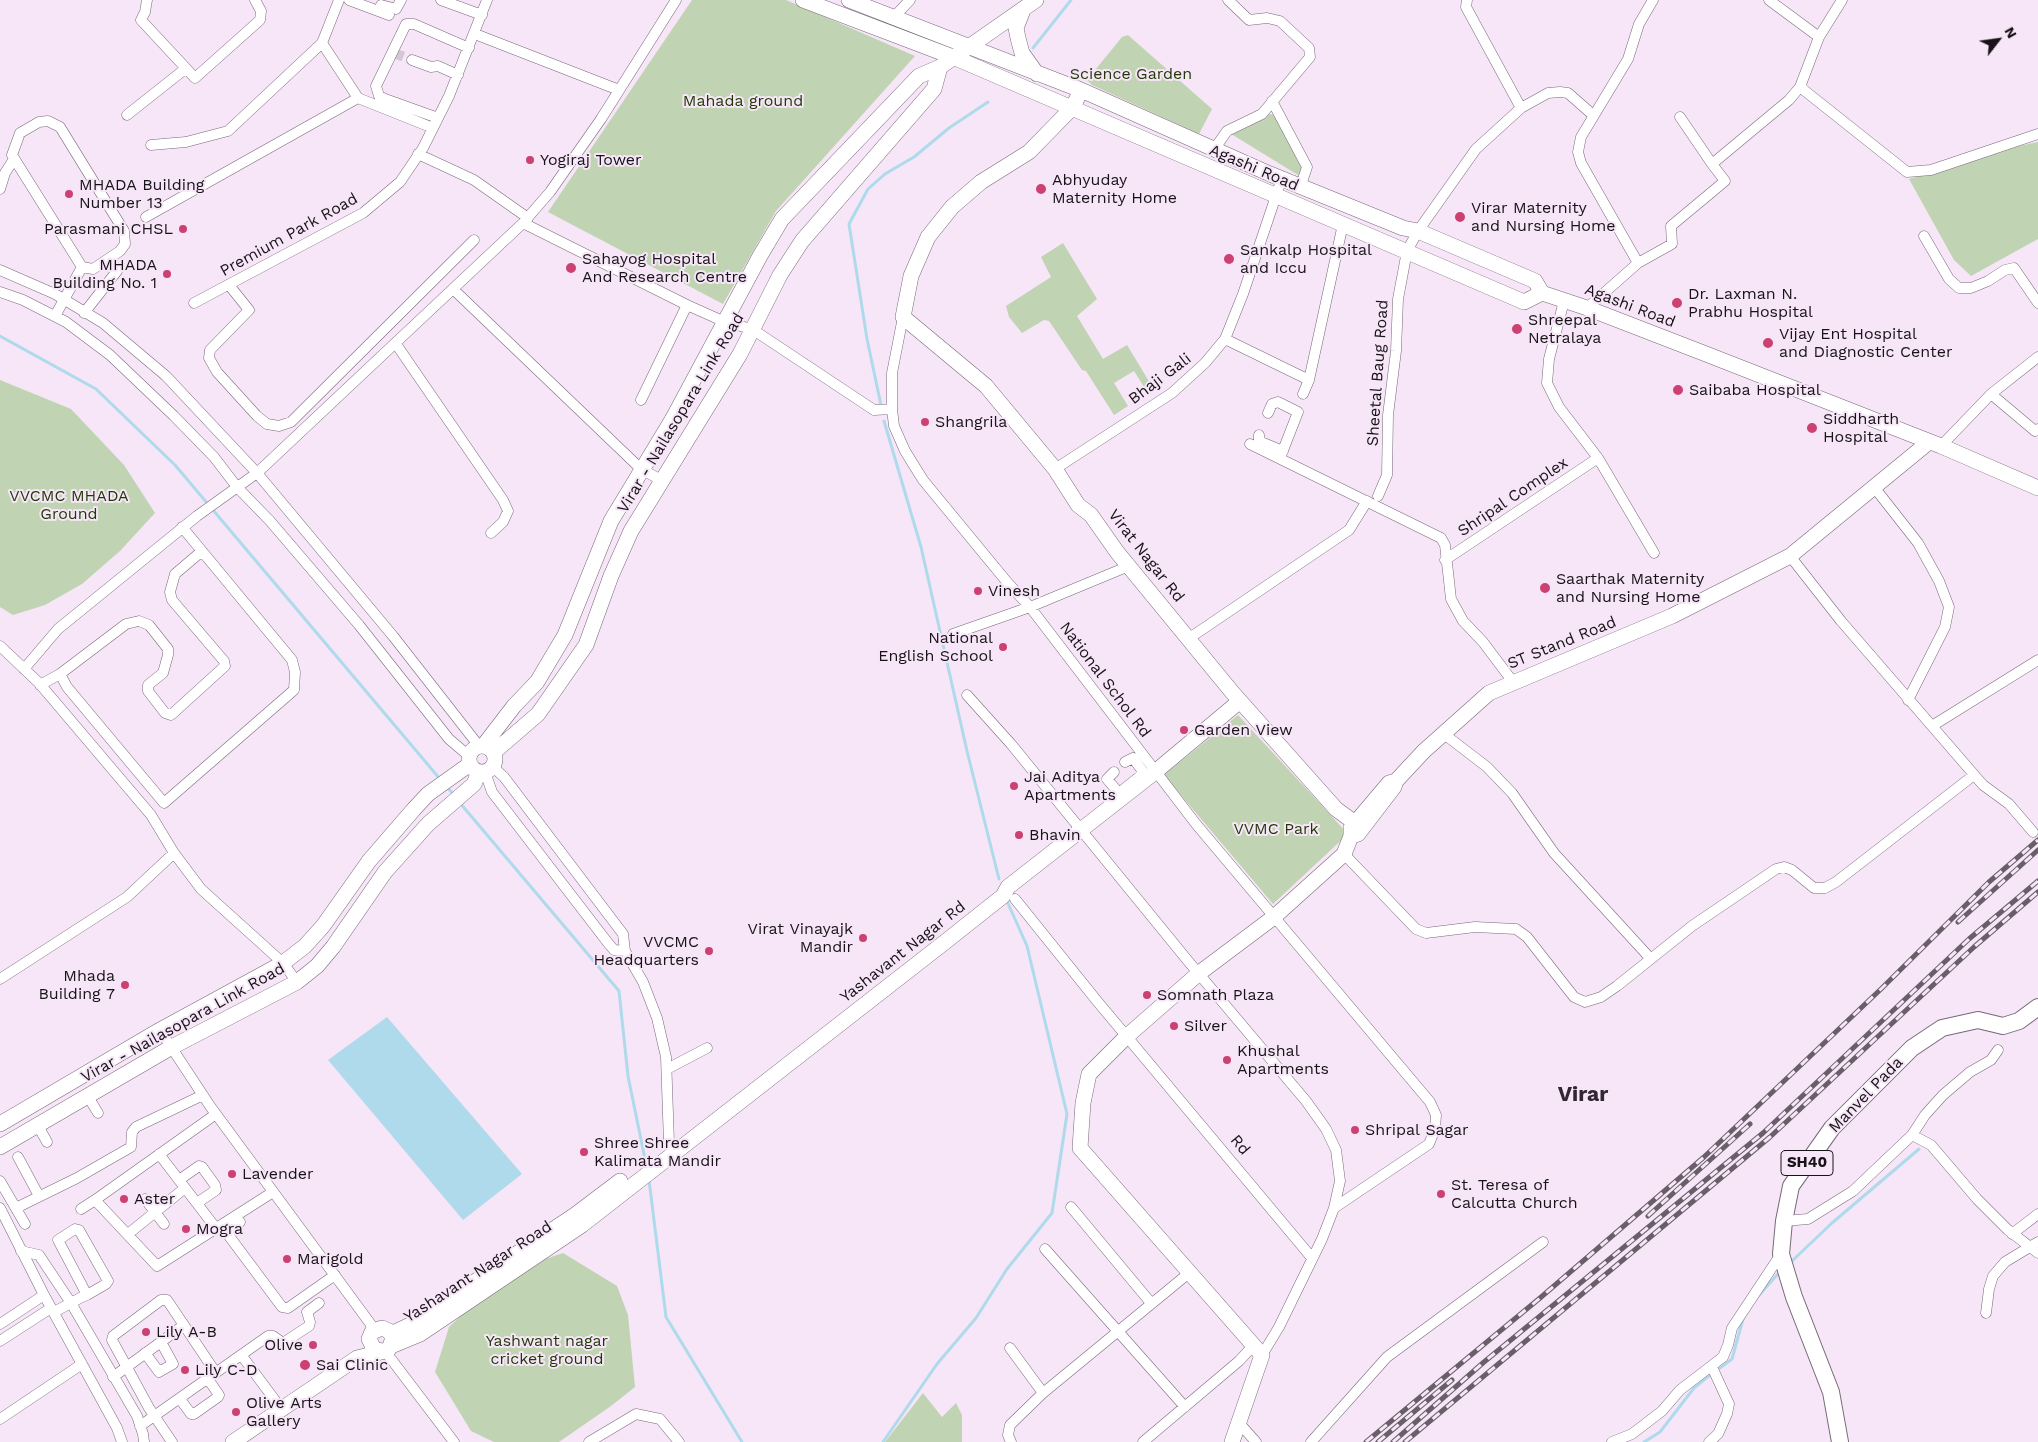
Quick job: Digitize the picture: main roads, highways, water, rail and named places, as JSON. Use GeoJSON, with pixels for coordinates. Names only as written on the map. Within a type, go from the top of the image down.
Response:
{"type":"FeatureCollection","features":[{"type":"Feature","properties":{"kind":"main road","name":"Manvel Pada"},"geometry":{"type":"LineString","coordinates":[[1840,1442],[1831,1392],[1794,1297],[1781,1254],[1784,1221],[1791,1186],[1832,1128],[1912,1048],[1942,1028],[1978,1020],[2003,1026],[2019,1021],[2038,1007]]}},
{"type":"Feature","properties":{"kind":"water"},"geometry":{"type":"Polygon","coordinates":[[[387,1017],[522,1174],[463,1220],[328,1060],[387,1017]]]}},
{"type":"Feature","properties":{"kind":"waterway"},"geometry":{"type":"LineString","coordinates":[[1033,48],[1071,0]]}},
{"type":"Feature","properties":{"kind":"waterway"},"geometry":{"type":"LineString","coordinates":[[881,405],[867,339],[849,224],[868,189],[885,174],[914,157],[949,128],[988,102]]}},
{"type":"Feature","properties":{"kind":"waterway"},"geometry":{"type":"LineString","coordinates":[[0,336],[96,389],[175,465],[440,779]]}},
{"type":"Feature","properties":{"kind":"waterway"},"geometry":{"type":"LineString","coordinates":[[884,421],[921,547],[967,751],[999,879]]}},
{"type":"Feature","properties":{"kind":"waterway"},"geometry":{"type":"LineString","coordinates":[[446,786],[455,796]]}},
{"type":"Feature","properties":{"kind":"waterway"},"geometry":{"type":"LineString","coordinates":[[460,803],[619,991],[628,1076],[647,1169]]}},
{"type":"Feature","properties":{"kind":"waterway"},"geometry":{"type":"LineString","coordinates":[[883,1442],[937,1364],[976,1318],[1007,1269],[1052,1213],[1067,1114],[1027,946],[1006,899]]}},
{"type":"Feature","properties":{"kind":"waterway"},"geometry":{"type":"LineString","coordinates":[[1792,1261],[1832,1223],[1919,1149]]}},
{"type":"Feature","properties":{"kind":"waterway"},"geometry":{"type":"LineString","coordinates":[[649,1180],[666,1317],[742,1442]]}},
{"type":"Feature","properties":{"kind":"waterway"},"geometry":{"type":"LineString","coordinates":[[1759,1295],[1778,1274]]}},
{"type":"Feature","properties":{"kind":"waterway"},"geometry":{"type":"LineString","coordinates":[[1720,1368],[1732,1359],[1743,1319]]}},
{"type":"Feature","properties":{"kind":"waterway"},"geometry":{"type":"LineString","coordinates":[[1644,1442],[1660,1432],[1694,1388],[1710,1375]]}},
{"type":"Feature","properties":{"kind":"tunnel"},"geometry":{"type":"LineString","coordinates":[[394,53],[412,60]]}},
{"type":"Feature","properties":{"kind":"railway"},"geometry":{"type":"LineString","coordinates":[[1366,1442],[1540,1298],[1704,1157],[1881,989],[1989,882],[2038,840]]}},
{"type":"Feature","properties":{"kind":"railway"},"geometry":{"type":"LineString","coordinates":[[1958,922],[2038,850]]}},
{"type":"Feature","properties":{"kind":"railway"},"geometry":{"type":"LineString","coordinates":[[1393,1442],[1484,1362],[1763,1133],[1969,939],[2038,881]]}},
{"type":"Feature","properties":{"kind":"railway"},"geometry":{"type":"LineString","coordinates":[[1405,1442],[1770,1137],[1974,947],[2038,892]]}},
{"type":"Feature","properties":{"kind":"railway"},"geometry":{"type":"LineString","coordinates":[[1648,1216],[1750,1124]]}},
{"type":"Feature","properties":{"kind":"railway"},"geometry":{"type":"LineString","coordinates":[[1378,1442],[1452,1380]]}},
{"type":"Feature","properties":{"kind":"place","name":"Yogiraj Tower"},"geometry":{"type":"Point","coordinates":[530,160]}},
{"type":"Feature","properties":{"kind":"place","name":"Abhyuday Maternity Home"},"geometry":{"type":"Point","coordinates":[1041,189]}},
{"type":"Feature","properties":{"kind":"place","name":"MHADA Building Number 13"},"geometry":{"type":"Point","coordinates":[69,194]}},
{"type":"Feature","properties":{"kind":"place","name":"Virar Maternity and Nursing Home"},"geometry":{"type":"Point","coordinates":[1460,217]}},
{"type":"Feature","properties":{"kind":"place","name":"Parasmani CHSL"},"geometry":{"type":"Point","coordinates":[183,229]}},
{"type":"Feature","properties":{"kind":"place","name":"Sankalp Hospital and Iccu"},"geometry":{"type":"Point","coordinates":[1229,259]}},
{"type":"Feature","properties":{"kind":"place","name":"Sahayog Hospital And Research Centre"},"geometry":{"type":"Point","coordinates":[571,268]}},
{"type":"Feature","properties":{"kind":"place","name":"MHADA Building No. 1"},"geometry":{"type":"Point","coordinates":[167,274]}},
{"type":"Feature","properties":{"kind":"place","name":"Dr. Laxman N. Prabhu Hospital"},"geometry":{"type":"Point","coordinates":[1677,303]}},
{"type":"Feature","properties":{"kind":"place","name":"Shreepal Netralaya"},"geometry":{"type":"Point","coordinates":[1517,329]}},
{"type":"Feature","properties":{"kind":"place","name":"Vijay Ent Hospital and Diagnostic Center"},"geometry":{"type":"Point","coordinates":[1768,343]}},
{"type":"Feature","properties":{"kind":"place","name":"Saibaba Hospital"},"geometry":{"type":"Point","coordinates":[1678,390]}},
{"type":"Feature","properties":{"kind":"place","name":"Shangrila"},"geometry":{"type":"Point","coordinates":[925,422]}},
{"type":"Feature","properties":{"kind":"place","name":"Siddharth Hospital"},"geometry":{"type":"Point","coordinates":[1812,428]}},
{"type":"Feature","properties":{"kind":"place","name":"Saarthak Maternity and Nursing Home"},"geometry":{"type":"Point","coordinates":[1545,588]}},
{"type":"Feature","properties":{"kind":"place","name":"Vinesh"},"geometry":{"type":"Point","coordinates":[978,591]}},
{"type":"Feature","properties":{"kind":"place","name":"National English School"},"geometry":{"type":"Point","coordinates":[1003,647]}},
{"type":"Feature","properties":{"kind":"place","name":"Garden View"},"geometry":{"type":"Point","coordinates":[1184,730]}},
{"type":"Feature","properties":{"kind":"place","name":"Jai Aditya Apartments"},"geometry":{"type":"Point","coordinates":[1014,786]}},
{"type":"Feature","properties":{"kind":"place","name":"Bhavin"},"geometry":{"type":"Point","coordinates":[1019,835]}},
{"type":"Feature","properties":{"kind":"place","name":"Virat Vinayajk Mandir"},"geometry":{"type":"Point","coordinates":[863,938]}},
{"type":"Feature","properties":{"kind":"place","name":"VVCMC Headquarters"},"geometry":{"type":"Point","coordinates":[709,951]}},
{"type":"Feature","properties":{"kind":"place","name":"Mhada Building 7"},"geometry":{"type":"Point","coordinates":[125,985]}},
{"type":"Feature","properties":{"kind":"place","name":"Somnath Plaza"},"geometry":{"type":"Point","coordinates":[1147,995]}},
{"type":"Feature","properties":{"kind":"place","name":"Silver"},"geometry":{"type":"Point","coordinates":[1174,1026]}},
{"type":"Feature","properties":{"kind":"place","name":"Khushal Apartments"},"geometry":{"type":"Point","coordinates":[1227,1060]}},
{"type":"Feature","properties":{"kind":"place","name":"Shripal Sagar"},"geometry":{"type":"Point","coordinates":[1355,1130]}},
{"type":"Feature","properties":{"kind":"place","name":"Shree Shree Kalimata Mandir"},"geometry":{"type":"Point","coordinates":[584,1152]}},
{"type":"Feature","properties":{"kind":"place","name":"Lavender"},"geometry":{"type":"Point","coordinates":[232,1174]}},
{"type":"Feature","properties":{"kind":"place","name":"St. Teresa of Calcutta Church"},"geometry":{"type":"Point","coordinates":[1441,1194]}},
{"type":"Feature","properties":{"kind":"place","name":"Aster"},"geometry":{"type":"Point","coordinates":[124,1199]}},
{"type":"Feature","properties":{"kind":"place","name":"Mogra"},"geometry":{"type":"Point","coordinates":[186,1229]}},
{"type":"Feature","properties":{"kind":"place","name":"Marigold"},"geometry":{"type":"Point","coordinates":[287,1259]}},
{"type":"Feature","properties":{"kind":"place","name":"Lily A-B"},"geometry":{"type":"Point","coordinates":[146,1332]}},
{"type":"Feature","properties":{"kind":"place","name":"Olive"},"geometry":{"type":"Point","coordinates":[313,1345]}},
{"type":"Feature","properties":{"kind":"place","name":"Sai Clinic"},"geometry":{"type":"Point","coordinates":[305,1365]}},
{"type":"Feature","properties":{"kind":"place","name":"Lily C-D"},"geometry":{"type":"Point","coordinates":[185,1370]}},
{"type":"Feature","properties":{"kind":"place","name":"Olive Arts Gallery"},"geometry":{"type":"Point","coordinates":[236,1412]}},
{"type":"Feature","properties":{"kind":"district","name":"Virar"},"geometry":{"type":"Point","coordinates":[1583,1095]}},
{"type":"Feature","properties":{"kind":"park label","name":"Science Garden"},"geometry":{"type":"Point","coordinates":[1131,74]}},
{"type":"Feature","properties":{"kind":"park label","name":"Mahada ground"},"geometry":{"type":"Point","coordinates":[743,101]}},
{"type":"Feature","properties":{"kind":"park label","name":"VVCMC MHADA Ground"},"geometry":{"type":"Point","coordinates":[69,505]}},
{"type":"Feature","properties":{"kind":"park label","name":"VVMC Park"},"geometry":{"type":"Point","coordinates":[1276,829]}},
{"type":"Feature","properties":{"kind":"park label","name":"Yashwant nagar cricket ground"},"geometry":{"type":"Point","coordinates":[547,1350]}}]}
